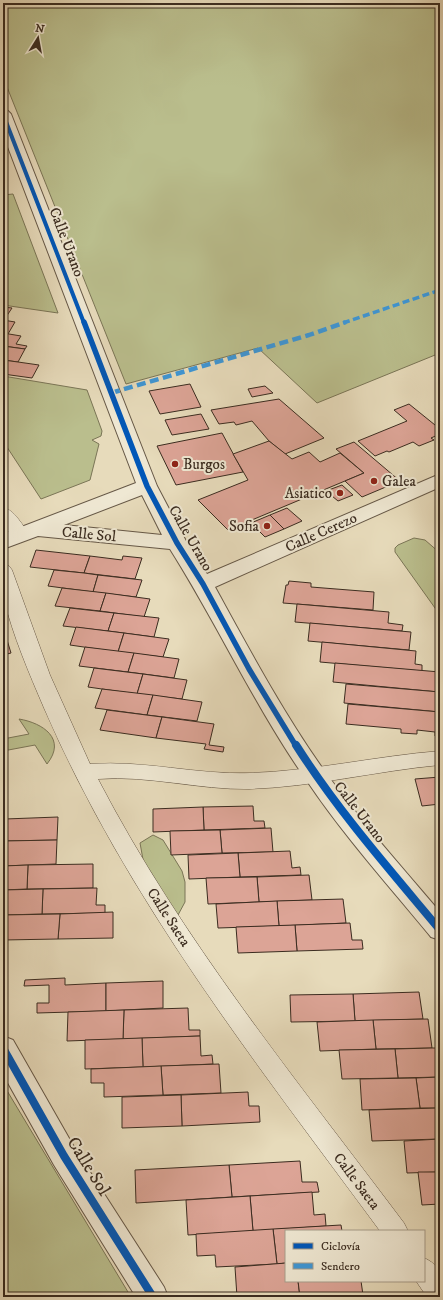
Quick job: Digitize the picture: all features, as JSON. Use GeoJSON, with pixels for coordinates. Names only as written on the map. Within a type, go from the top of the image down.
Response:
{"type":"FeatureCollection","features":[{"type":"Feature","properties":{"kind":"street","name":"Calle Urano"},"geometry":{"type":"LineString","coordinates":[[3,114],[147,486],[177,543],[203,584],[274,712],[315,775],[361,836],[440,930]]}},
{"type":"Feature","properties":{"kind":"street","name":"Calle Cerezo"},"geometry":{"type":"LineString","coordinates":[[203,584],[440,480]]}},
{"type":"Feature","properties":{"kind":"street"},"geometry":{"type":"LineString","coordinates":[[20,535],[147,486]]}},
{"type":"Feature","properties":{"kind":"street","name":"Calle Sol"},"geometry":{"type":"LineString","coordinates":[[20,535],[177,543]]}},
{"type":"Feature","properties":{"kind":"street","name":"Calle Sol"},"geometry":{"type":"LineString","coordinates":[[3,1048],[64,1156],[153,1297]]}},
{"type":"Feature","properties":{"kind":"lane"},"geometry":{"type":"LineString","coordinates":[[3,513],[20,535]]}},
{"type":"Feature","properties":{"kind":"lane","name":"Calle Saeta"},"geometry":{"type":"LineString","coordinates":[[3,570],[31,652],[51,701],[84,772],[133,862],[198,962],[275,1070],[394,1230]]}},
{"type":"Feature","properties":{"kind":"lane"},"geometry":{"type":"LineString","coordinates":[[84,772],[130,770],[203,779],[250,781],[315,775],[378,765],[440,758]]}},
{"type":"Feature","properties":{"kind":"lane"},"geometry":{"type":"LineString","coordinates":[[425,1271],[440,1293]]}},
{"type":"Feature","properties":{"kind":"green space"},"geometry":{"type":"Polygon","coordinates":[[[3,3],[440,3],[440,353],[317,403],[258,348],[126,384],[3,77],[3,3]]]}},
{"type":"Feature","properties":{"kind":"green space"},"geometry":{"type":"Polygon","coordinates":[[[13,194],[58,313],[3,305],[3,195],[13,194]]]}},
{"type":"Feature","properties":{"kind":"green space"},"geometry":{"type":"Polygon","coordinates":[[[3,376],[87,390],[102,431],[101,436],[92,440],[99,444],[90,480],[41,499],[3,441],[3,376]]]}},
{"type":"Feature","properties":{"kind":"green space"},"geometry":{"type":"Polygon","coordinates":[[[414,538],[425,540],[440,553],[440,615],[395,552],[395,548],[398,545],[414,538]]]}},
{"type":"Feature","properties":{"kind":"green space"},"geometry":{"type":"Polygon","coordinates":[[[19,719],[36,724],[44,728],[50,734],[54,747],[53,755],[47,764],[35,745],[3,751],[3,739],[29,734],[19,719]]]}},
{"type":"Feature","properties":{"kind":"green space"},"geometry":{"type":"Polygon","coordinates":[[[153,835],[163,840],[182,871],[185,882],[185,902],[178,915],[144,865],[140,843],[153,835]]]}},
{"type":"Feature","properties":{"kind":"green space"},"geometry":{"type":"Polygon","coordinates":[[[3,1084],[131,1297],[3,1297],[3,1084]]]}},
{"type":"Feature","properties":{"kind":"building"},"geometry":{"type":"Polygon","coordinates":[[[3,307],[12,308],[4,320],[3,320],[3,307]]]}},
{"type":"Feature","properties":{"kind":"building"},"geometry":{"type":"Polygon","coordinates":[[[3,320],[15,322],[8,334],[3,333],[3,320]]]}},
{"type":"Feature","properties":{"kind":"building"},"geometry":{"type":"Polygon","coordinates":[[[3,333],[21,336],[16,344],[27,346],[25,349],[3,346],[3,333]]]}},
{"type":"Feature","properties":{"kind":"building"},"geometry":{"type":"Polygon","coordinates":[[[3,346],[25,349],[18,362],[3,360],[3,346]]]}},
{"type":"Feature","properties":{"kind":"building"},"geometry":{"type":"Polygon","coordinates":[[[3,360],[39,365],[32,378],[3,374],[3,360]]]}},
{"type":"Feature","properties":{"kind":"building"},"geometry":{"type":"Polygon","coordinates":[[[190,384],[201,407],[160,414],[149,391],[190,384]]]}},
{"type":"Feature","properties":{"kind":"building"},"geometry":{"type":"Polygon","coordinates":[[[265,386],[273,393],[252,397],[248,389],[265,386]]]}},
{"type":"Feature","properties":{"kind":"building"},"geometry":{"type":"Polygon","coordinates":[[[279,399],[324,438],[285,454],[269,441],[252,421],[236,425],[234,422],[219,424],[211,410],[279,399]]]}},
{"type":"Feature","properties":{"kind":"building"},"geometry":{"type":"Polygon","coordinates":[[[409,404],[435,425],[440,423],[440,434],[431,438],[434,440],[419,446],[413,442],[375,456],[358,441],[407,421],[394,410],[409,404]]]}},
{"type":"Feature","properties":{"kind":"building"},"geometry":{"type":"Polygon","coordinates":[[[201,414],[209,429],[172,435],[165,420],[201,414]]]}},
{"type":"Feature","properties":{"kind":"building"},"geometry":{"type":"Polygon","coordinates":[[[222,433],[243,472],[176,485],[157,446],[222,433]]]}},
{"type":"Feature","properties":{"kind":"building"},"geometry":{"type":"Polygon","coordinates":[[[269,441],[292,459],[309,452],[320,462],[340,453],[364,473],[228,530],[198,500],[248,480],[233,454],[269,441]]]}},
{"type":"Feature","properties":{"kind":"building"},"geometry":{"type":"Polygon","coordinates":[[[354,442],[400,481],[362,497],[345,481],[364,473],[336,449],[354,442]]]}},
{"type":"Feature","properties":{"kind":"building"},"geometry":{"type":"Polygon","coordinates":[[[342,485],[353,495],[338,501],[326,491],[342,485]]]}},
{"type":"Feature","properties":{"kind":"building"},"geometry":{"type":"Polygon","coordinates":[[[287,508],[302,521],[284,529],[270,515],[287,508]]]}},
{"type":"Feature","properties":{"kind":"building"},"geometry":{"type":"Polygon","coordinates":[[[270,515],[284,529],[265,537],[251,523],[270,515]]]}},
{"type":"Feature","properties":{"kind":"building"},"geometry":{"type":"Polygon","coordinates":[[[36,550],[90,556],[84,573],[30,567],[36,550]]]}},
{"type":"Feature","properties":{"kind":"building"},"geometry":{"type":"Polygon","coordinates":[[[90,556],[122,560],[123,556],[142,558],[135,579],[84,573],[90,556]]]}},
{"type":"Feature","properties":{"kind":"building"},"geometry":{"type":"Polygon","coordinates":[[[54,570],[98,575],[93,592],[48,586],[54,570]]]}},
{"type":"Feature","properties":{"kind":"building"},"geometry":{"type":"Polygon","coordinates":[[[98,575],[142,580],[136,597],[93,592],[98,575]]]}},
{"type":"Feature","properties":{"kind":"building"},"geometry":{"type":"Polygon","coordinates":[[[289,581],[311,583],[311,587],[374,592],[373,610],[283,603],[286,585],[288,585],[289,581]]]}},
{"type":"Feature","properties":{"kind":"building"},"geometry":{"type":"Polygon","coordinates":[[[62,588],[106,593],[100,611],[55,606],[62,588]]]}},
{"type":"Feature","properties":{"kind":"building"},"geometry":{"type":"Polygon","coordinates":[[[106,593],[150,599],[144,617],[100,611],[106,593]]]}},
{"type":"Feature","properties":{"kind":"building"},"geometry":{"type":"Polygon","coordinates":[[[297,604],[389,612],[388,623],[403,625],[402,631],[295,622],[297,604]]]}},
{"type":"Feature","properties":{"kind":"building"},"geometry":{"type":"Polygon","coordinates":[[[70,608],[114,613],[108,631],[63,626],[70,608]]]}},
{"type":"Feature","properties":{"kind":"building"},"geometry":{"type":"Polygon","coordinates":[[[114,613],[159,618],[154,637],[108,631],[114,613]]]}},
{"type":"Feature","properties":{"kind":"building"},"geometry":{"type":"Polygon","coordinates":[[[310,623],[411,632],[409,650],[308,641],[310,623]]]}},
{"type":"Feature","properties":{"kind":"building"},"geometry":{"type":"Polygon","coordinates":[[[3,627],[11,653],[3,655],[3,627]]]}},
{"type":"Feature","properties":{"kind":"building"},"geometry":{"type":"Polygon","coordinates":[[[76,627],[124,633],[118,652],[70,645],[76,627]]]}},
{"type":"Feature","properties":{"kind":"building"},"geometry":{"type":"Polygon","coordinates":[[[124,633],[169,639],[163,657],[118,652],[124,633]]]}},
{"type":"Feature","properties":{"kind":"building"},"geometry":{"type":"Polygon","coordinates":[[[322,642],[416,651],[415,664],[422,665],[422,671],[320,662],[322,642]]]}},
{"type":"Feature","properties":{"kind":"building"},"geometry":{"type":"Polygon","coordinates":[[[85,647],[134,653],[128,672],[79,666],[85,647]]]}},
{"type":"Feature","properties":{"kind":"building"},"geometry":{"type":"Polygon","coordinates":[[[134,653],[179,659],[174,678],[128,672],[134,653]]]}},
{"type":"Feature","properties":{"kind":"building"},"geometry":{"type":"Polygon","coordinates":[[[335,663],[440,672],[439,692],[333,682],[335,663]]]}},
{"type":"Feature","properties":{"kind":"building"},"geometry":{"type":"Polygon","coordinates":[[[94,668],[143,674],[137,694],[88,687],[94,668]]]}},
{"type":"Feature","properties":{"kind":"building"},"geometry":{"type":"Polygon","coordinates":[[[143,674],[187,680],[182,699],[137,694],[143,674]]]}},
{"type":"Feature","properties":{"kind":"building"},"geometry":{"type":"Polygon","coordinates":[[[346,684],[440,692],[440,712],[344,703],[346,684]]]}},
{"type":"Feature","properties":{"kind":"building"},"geometry":{"type":"Polygon","coordinates":[[[102,689],[153,695],[147,715],[95,708],[102,689]]]}},
{"type":"Feature","properties":{"kind":"building"},"geometry":{"type":"Polygon","coordinates":[[[153,695],[202,702],[197,721],[147,715],[153,695]]]}},
{"type":"Feature","properties":{"kind":"building"},"geometry":{"type":"Polygon","coordinates":[[[348,704],[440,712],[440,737],[435,736],[435,732],[417,730],[417,734],[401,733],[401,729],[346,724],[348,704]]]}},
{"type":"Feature","properties":{"kind":"building"},"geometry":{"type":"Polygon","coordinates":[[[107,710],[162,717],[156,738],[100,730],[107,710]]]}},
{"type":"Feature","properties":{"kind":"building"},"geometry":{"type":"Polygon","coordinates":[[[162,717],[214,724],[209,745],[224,747],[223,752],[204,749],[206,744],[156,738],[162,717]]]}},
{"type":"Feature","properties":{"kind":"building"},"geometry":{"type":"Polygon","coordinates":[[[440,777],[440,804],[422,806],[415,779],[440,777]]]}},
{"type":"Feature","properties":{"kind":"building"},"geometry":{"type":"Polygon","coordinates":[[[253,806],[254,821],[264,821],[265,828],[204,830],[203,807],[253,806]]]}},
{"type":"Feature","properties":{"kind":"building"},"geometry":{"type":"Polygon","coordinates":[[[203,807],[204,830],[153,832],[153,809],[203,807]]]}},
{"type":"Feature","properties":{"kind":"building"},"geometry":{"type":"Polygon","coordinates":[[[58,817],[57,840],[4,841],[5,819],[58,817]]]}},
{"type":"Feature","properties":{"kind":"building"},"geometry":{"type":"Polygon","coordinates":[[[271,828],[273,852],[222,853],[220,830],[271,828]]]}},
{"type":"Feature","properties":{"kind":"building"},"geometry":{"type":"Polygon","coordinates":[[[220,830],[222,853],[171,855],[170,831],[220,830]]]}},
{"type":"Feature","properties":{"kind":"building"},"geometry":{"type":"Polygon","coordinates":[[[57,840],[56,864],[3,866],[4,841],[57,840]]]}},
{"type":"Feature","properties":{"kind":"building"},"geometry":{"type":"Polygon","coordinates":[[[290,851],[292,868],[300,867],[301,875],[240,877],[238,853],[290,851]]]}},
{"type":"Feature","properties":{"kind":"building"},"geometry":{"type":"Polygon","coordinates":[[[238,853],[240,877],[189,879],[188,855],[238,853]]]}},
{"type":"Feature","properties":{"kind":"building"},"geometry":{"type":"Polygon","coordinates":[[[93,864],[93,888],[27,889],[28,865],[93,864]]]}},
{"type":"Feature","properties":{"kind":"building"},"geometry":{"type":"Polygon","coordinates":[[[28,865],[27,889],[3,890],[3,866],[28,865]]]}},
{"type":"Feature","properties":{"kind":"building"},"geometry":{"type":"Polygon","coordinates":[[[309,875],[312,900],[259,902],[257,877],[309,875]]]}},
{"type":"Feature","properties":{"kind":"building"},"geometry":{"type":"Polygon","coordinates":[[[257,877],[259,902],[208,904],[206,878],[257,877]]]}},
{"type":"Feature","properties":{"kind":"building"},"geometry":{"type":"Polygon","coordinates":[[[97,888],[96,905],[105,905],[105,913],[42,914],[43,889],[97,888]]]}},
{"type":"Feature","properties":{"kind":"building"},"geometry":{"type":"Polygon","coordinates":[[[43,889],[42,914],[3,915],[3,890],[43,889]]]}},
{"type":"Feature","properties":{"kind":"building"},"geometry":{"type":"Polygon","coordinates":[[[343,899],[346,923],[279,926],[277,901],[343,899]]]}},
{"type":"Feature","properties":{"kind":"building"},"geometry":{"type":"Polygon","coordinates":[[[277,901],[279,926],[218,928],[216,904],[277,901]]]}},
{"type":"Feature","properties":{"kind":"building"},"geometry":{"type":"Polygon","coordinates":[[[113,912],[113,938],[58,939],[60,914],[113,912]]]}},
{"type":"Feature","properties":{"kind":"building"},"geometry":{"type":"Polygon","coordinates":[[[60,914],[58,939],[3,940],[3,915],[60,914]]]}},
{"type":"Feature","properties":{"kind":"building"},"geometry":{"type":"Polygon","coordinates":[[[350,923],[352,940],[362,940],[363,949],[297,951],[295,925],[350,923]]]}},
{"type":"Feature","properties":{"kind":"building"},"geometry":{"type":"Polygon","coordinates":[[[295,925],[297,951],[238,953],[236,927],[295,925]]]}},
{"type":"Feature","properties":{"kind":"building"},"geometry":{"type":"Polygon","coordinates":[[[65,978],[65,985],[106,983],[106,1011],[37,1013],[37,1003],[49,1003],[49,985],[24,986],[25,980],[65,978]]]}},
{"type":"Feature","properties":{"kind":"building"},"geometry":{"type":"Polygon","coordinates":[[[163,981],[163,1008],[106,1011],[106,983],[163,981]]]}},
{"type":"Feature","properties":{"kind":"building"},"geometry":{"type":"Polygon","coordinates":[[[419,992],[423,1019],[355,1021],[353,994],[419,992]]]}},
{"type":"Feature","properties":{"kind":"building"},"geometry":{"type":"Polygon","coordinates":[[[353,994],[355,1021],[291,1022],[290,995],[353,994]]]}},
{"type":"Feature","properties":{"kind":"building"},"geometry":{"type":"Polygon","coordinates":[[[188,1008],[189,1030],[200,1030],[200,1036],[123,1039],[124,1010],[188,1008]]]}},
{"type":"Feature","properties":{"kind":"building"},"geometry":{"type":"Polygon","coordinates":[[[124,1010],[123,1039],[67,1041],[68,1012],[124,1010]]]}},
{"type":"Feature","properties":{"kind":"building"},"geometry":{"type":"Polygon","coordinates":[[[428,1019],[432,1048],[376,1049],[373,1020],[428,1019]]]}},
{"type":"Feature","properties":{"kind":"building"},"geometry":{"type":"Polygon","coordinates":[[[373,1020],[376,1049],[320,1051],[317,1022],[373,1020]]]}},
{"type":"Feature","properties":{"kind":"building"},"geometry":{"type":"Polygon","coordinates":[[[200,1036],[201,1056],[212,1055],[213,1064],[143,1067],[142,1038],[200,1036]]]}},
{"type":"Feature","properties":{"kind":"building"},"geometry":{"type":"Polygon","coordinates":[[[142,1038],[143,1067],[85,1069],[85,1040],[142,1038]]]}},
{"type":"Feature","properties":{"kind":"building"},"geometry":{"type":"Polygon","coordinates":[[[440,1048],[440,1077],[398,1078],[395,1049],[440,1048]]]}},
{"type":"Feature","properties":{"kind":"building"},"geometry":{"type":"Polygon","coordinates":[[[395,1049],[398,1078],[342,1079],[339,1050],[395,1049]]]}},
{"type":"Feature","properties":{"kind":"building"},"geometry":{"type":"Polygon","coordinates":[[[219,1064],[221,1093],[163,1095],[161,1066],[219,1064]]]}},
{"type":"Feature","properties":{"kind":"building"},"geometry":{"type":"Polygon","coordinates":[[[161,1066],[163,1095],[104,1097],[104,1083],[91,1083],[91,1069],[161,1066]]]}},
{"type":"Feature","properties":{"kind":"building"},"geometry":{"type":"Polygon","coordinates":[[[440,1077],[440,1108],[420,1108],[416,1078],[440,1077]]]}},
{"type":"Feature","properties":{"kind":"building"},"geometry":{"type":"Polygon","coordinates":[[[416,1078],[420,1108],[362,1110],[360,1079],[416,1078]]]}},
{"type":"Feature","properties":{"kind":"building"},"geometry":{"type":"Polygon","coordinates":[[[248,1092],[249,1106],[259,1106],[260,1122],[182,1126],[181,1095],[248,1092]]]}},
{"type":"Feature","properties":{"kind":"building"},"geometry":{"type":"Polygon","coordinates":[[[181,1095],[182,1126],[122,1128],[122,1097],[181,1095]]]}},
{"type":"Feature","properties":{"kind":"building"},"geometry":{"type":"Polygon","coordinates":[[[439,1108],[440,1139],[372,1141],[369,1110],[439,1108]]]}},
{"type":"Feature","properties":{"kind":"building"},"geometry":{"type":"Polygon","coordinates":[[[440,1139],[440,1172],[407,1173],[404,1141],[440,1139]]]}},
{"type":"Feature","properties":{"kind":"building"},"geometry":{"type":"Polygon","coordinates":[[[300,1161],[302,1182],[317,1182],[319,1192],[232,1197],[229,1165],[300,1161]]]}},
{"type":"Feature","properties":{"kind":"building"},"geometry":{"type":"Polygon","coordinates":[[[229,1165],[232,1197],[136,1203],[135,1170],[229,1165]]]}},
{"type":"Feature","properties":{"kind":"building"},"geometry":{"type":"Polygon","coordinates":[[[418,1172],[440,1172],[440,1204],[422,1205],[418,1172]]]}},
{"type":"Feature","properties":{"kind":"building"},"geometry":{"type":"Polygon","coordinates":[[[312,1192],[314,1215],[325,1214],[326,1226],[253,1231],[250,1196],[312,1192]]]}},
{"type":"Feature","properties":{"kind":"building"},"geometry":{"type":"Polygon","coordinates":[[[250,1196],[253,1231],[188,1235],[186,1200],[250,1196]]]}},
{"type":"Feature","properties":{"kind":"building"},"geometry":{"type":"Polygon","coordinates":[[[341,1225],[342,1230],[285,1230],[285,1263],[277,1264],[273,1229],[341,1225]]]}},
{"type":"Feature","properties":{"kind":"building"},"geometry":{"type":"Polygon","coordinates":[[[273,1229],[277,1264],[216,1267],[215,1255],[197,1256],[196,1234],[273,1229]]]}},
{"type":"Feature","properties":{"kind":"building"},"geometry":{"type":"Polygon","coordinates":[[[285,1263],[285,1282],[298,1282],[300,1297],[237,1297],[235,1267],[285,1263]]]}},
{"type":"Feature","properties":{"kind":"building"},"geometry":{"type":"Polygon","coordinates":[[[298,1282],[361,1282],[363,1295],[300,1297],[298,1282]]]}},
{"type":"Feature","properties":{"kind":"building"},"geometry":{"type":"Polygon","coordinates":[[[384,1293],[385,1297],[327,1297],[363,1295],[384,1293]]]}},
{"type":"Feature","properties":{"kind":"marked path"},"geometry":{"type":"LineString","coordinates":[[111,393],[309,335],[440,290]]}},
{"type":"Feature","properties":{"kind":"cycle path"},"geometry":{"type":"LineString","coordinates":[[3,114],[147,486],[177,543],[203,584],[274,712],[315,775],[361,836],[440,930]]}},
{"type":"Feature","properties":{"kind":"cycle path"},"geometry":{"type":"LineString","coordinates":[[3,1048],[64,1156],[153,1297]]}},
{"type":"Feature","properties":{"kind":"place","name":"Burgos"},"geometry":{"type":"Point","coordinates":[175,464]}},
{"type":"Feature","properties":{"kind":"place","name":"Galea"},"geometry":{"type":"Point","coordinates":[374,481]}},
{"type":"Feature","properties":{"kind":"place","name":"Asiatico"},"geometry":{"type":"Point","coordinates":[340,493]}},
{"type":"Feature","properties":{"kind":"place","name":"Sofia"},"geometry":{"type":"Point","coordinates":[267,526]}}]}
